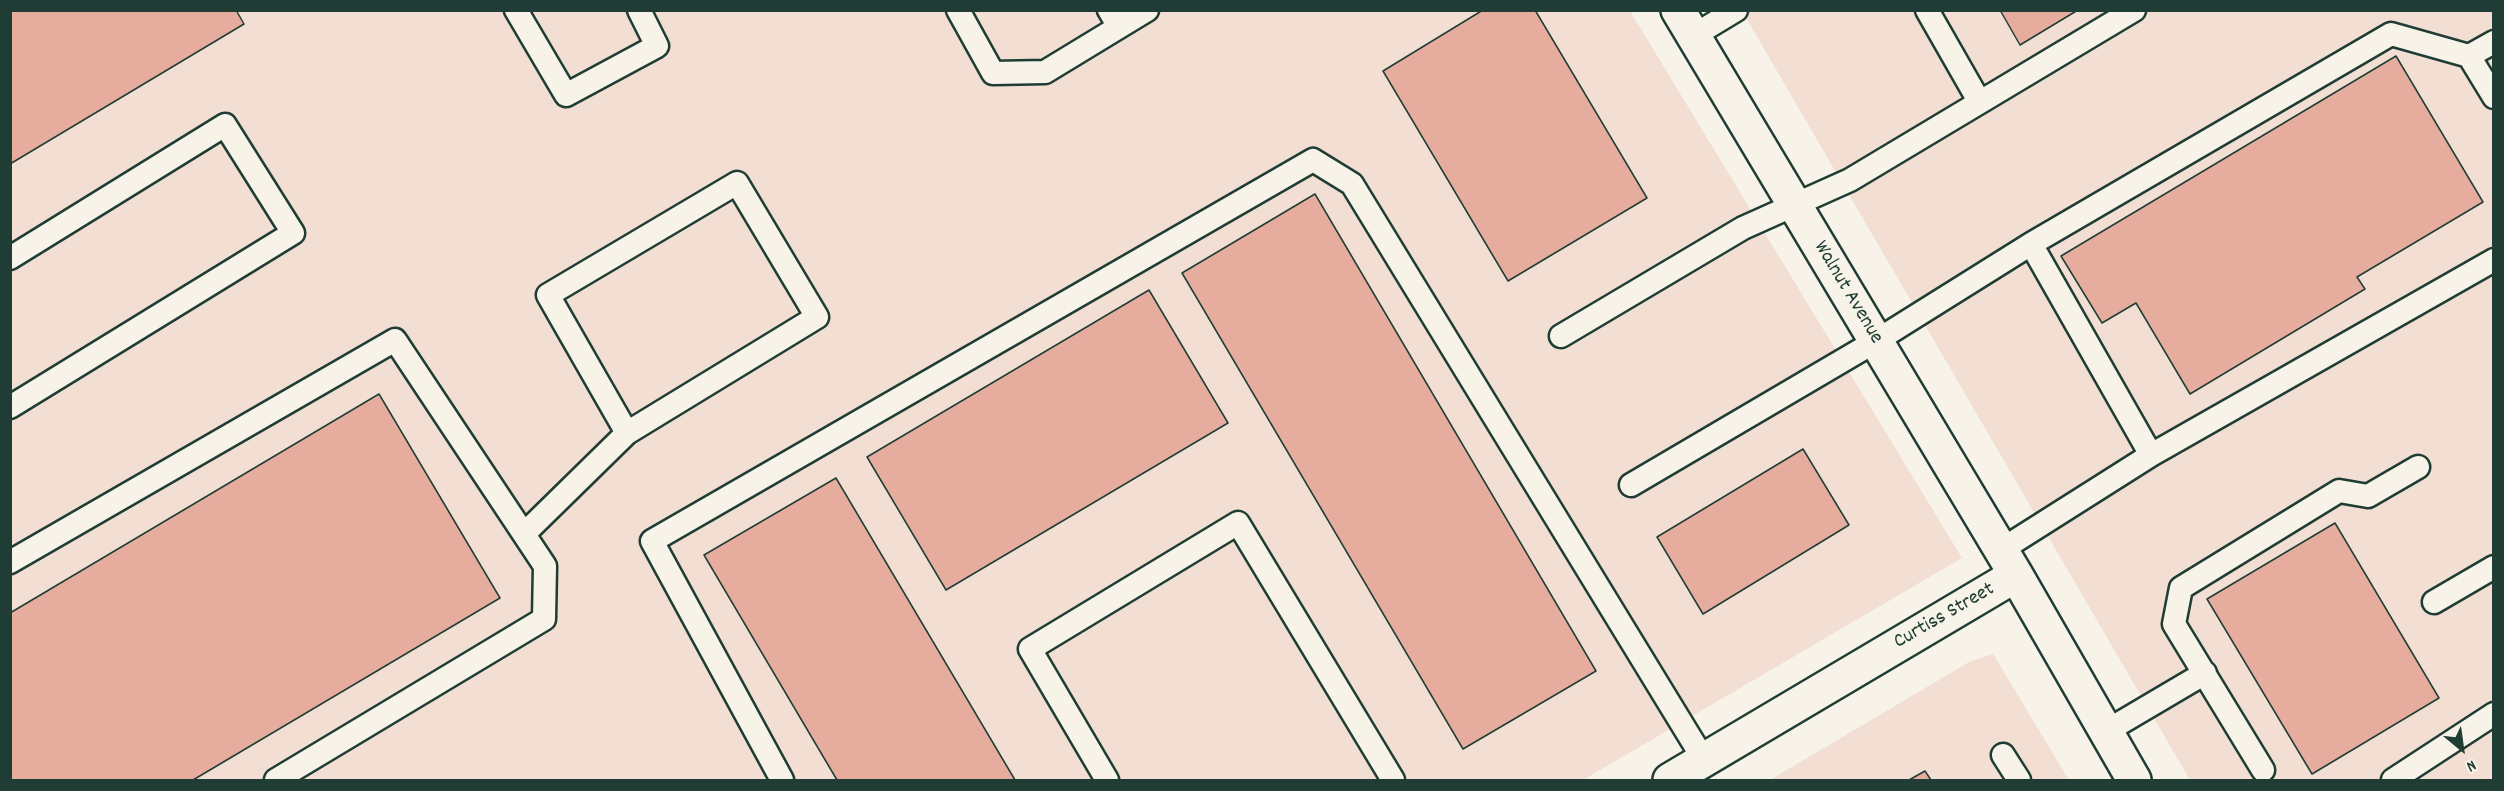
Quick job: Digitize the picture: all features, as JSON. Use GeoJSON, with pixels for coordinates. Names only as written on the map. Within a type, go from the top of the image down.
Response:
{"type":"FeatureCollection","features":[{"type":"Feature","properties":{"kind":"street","name":"Walnut Avenue"},"geometry":{"type":"LineString","coordinates":[[1686,23],[2008,562]]}},
{"type":"Feature","properties":{"kind":"street","name":"Curtiss Street"},"geometry":{"type":"LineString","coordinates":[[1670,780],[2008,562],[2134,780]]}},
{"type":"Feature","properties":{"kind":"lane"},"geometry":{"type":"LineString","coordinates":[[516,10],[566,95],[657,46],[639,10]]}},
{"type":"Feature","properties":{"kind":"lane"},"geometry":{"type":"LineString","coordinates":[[958,10],[993,73],[1045,72],[1114,19],[1147,10]]}},
{"type":"Feature","properties":{"kind":"lane"},"geometry":{"type":"LineString","coordinates":[[1686,23],[1736,10]]}},
{"type":"Feature","properties":{"kind":"lane"},"geometry":{"type":"LineString","coordinates":[[1927,10],[1979,101]]}},
{"type":"Feature","properties":{"kind":"lane"},"geometry":{"type":"LineString","coordinates":[[1561,336],[1743,228],[1850,180],[2134,10]]}},
{"type":"Feature","properties":{"kind":"lane"},"geometry":{"type":"LineString","coordinates":[[1631,485],[1876,341],[2031,244],[2391,34],[2469,56],[2493,97]]}},
{"type":"Feature","properties":{"kind":"lane"},"geometry":{"type":"LineString","coordinates":[[2469,56],[2493,42]]}},
{"type":"Feature","properties":{"kind":"lane"},"geometry":{"type":"LineString","coordinates":[[10,258],[225,125],[293,233],[10,407]]}},
{"type":"Feature","properties":{"kind":"lane"},"geometry":{"type":"LineString","coordinates":[[782,780],[652,541],[1313,160],[1352,184],[1704,760]]}},
{"type":"Feature","properties":{"kind":"lane"},"geometry":{"type":"LineString","coordinates":[[524,534],[627,433],[817,317],[737,183],[548,295],[627,433]]}},
{"type":"Feature","properties":{"kind":"lane"},"geometry":{"type":"LineString","coordinates":[[2031,244],[2151,455]]}},
{"type":"Feature","properties":{"kind":"lane"},"geometry":{"type":"LineString","coordinates":[[2008,562],[2151,455],[2493,260]]}},
{"type":"Feature","properties":{"kind":"lane"},"geometry":{"type":"LineString","coordinates":[[10,562],[395,340],[545,566],[544,619],[276,780]]}},
{"type":"Feature","properties":{"kind":"lane"},"geometry":{"type":"LineString","coordinates":[[2264,770],[2174,624],[2181,588],[2339,491],[2368,496],[2418,468]]}},
{"type":"Feature","properties":{"kind":"lane"},"geometry":{"type":"LineString","coordinates":[[1107,780],[1030,649],[1238,523],[1393,780]]}},
{"type":"Feature","properties":{"kind":"lane"},"geometry":{"type":"LineString","coordinates":[[2434,602],[2493,567]]}},
{"type":"Feature","properties":{"kind":"lane"},"geometry":{"type":"LineString","coordinates":[[2105,732],[2205,673]]}},
{"type":"Feature","properties":{"kind":"lane"},"geometry":{"type":"LineString","coordinates":[[2392,780],[2493,714]]}},
{"type":"Feature","properties":{"kind":"lane"},"geometry":{"type":"LineString","coordinates":[[2003,755],[2019,780]]}},
{"type":"Feature","properties":{"kind":"shaded area"},"geometry":{"type":"Polygon","coordinates":[[[10,11],[1630,11],[1962,558],[1583,780],[11,780],[10,11]]]}},
{"type":"Feature","properties":{"kind":"shaded area"},"geometry":{"type":"Polygon","coordinates":[[[1742,11],[2493,11],[2493,780],[2190,780],[1742,11]]]}},
{"type":"Feature","properties":{"kind":"shaded area"},"geometry":{"type":"Polygon","coordinates":[[[1993,654],[2069,780],[1770,780],[1969,662],[1993,654]]]}},
{"type":"Feature","properties":{"kind":"building"},"geometry":{"type":"Polygon","coordinates":[[[10,10],[236,10],[244,24],[10,164],[10,10]]]}},
{"type":"Feature","properties":{"kind":"building"},"geometry":{"type":"Polygon","coordinates":[[[1483,10],[1535,10],[1647,198],[1508,281],[1383,71],[1483,10]]]}},
{"type":"Feature","properties":{"kind":"building"},"geometry":{"type":"Polygon","coordinates":[[[2000,10],[2078,10],[2020,45],[2000,10]]]}},
{"type":"Feature","properties":{"kind":"building"},"geometry":{"type":"Polygon","coordinates":[[[2396,56],[2483,202],[2357,277],[2365,289],[2190,394],[2136,303],[2102,323],[2061,256],[2396,56]]]}},
{"type":"Feature","properties":{"kind":"building"},"geometry":{"type":"Polygon","coordinates":[[[1315,194],[1596,671],[1463,749],[1182,273],[1315,194]]]}},
{"type":"Feature","properties":{"kind":"building"},"geometry":{"type":"Polygon","coordinates":[[[1149,290],[1228,423],[946,590],[867,457],[1149,290]]]}},
{"type":"Feature","properties":{"kind":"building"},"geometry":{"type":"Polygon","coordinates":[[[379,394],[500,598],[193,780],[10,780],[10,613],[379,394]]]}},
{"type":"Feature","properties":{"kind":"building"},"geometry":{"type":"Polygon","coordinates":[[[1803,449],[1849,525],[1703,614],[1657,537],[1803,449]]]}},
{"type":"Feature","properties":{"kind":"building"},"geometry":{"type":"Polygon","coordinates":[[[836,478],[1015,780],[837,780],[704,555],[836,478]]]}},
{"type":"Feature","properties":{"kind":"building"},"geometry":{"type":"Polygon","coordinates":[[[2335,523],[2439,698],[2312,774],[2207,599],[2335,523]]]}},
{"type":"Feature","properties":{"kind":"building"},"geometry":{"type":"Polygon","coordinates":[[[1925,771],[1931,780],[1909,780],[1925,771]]]}}]}
